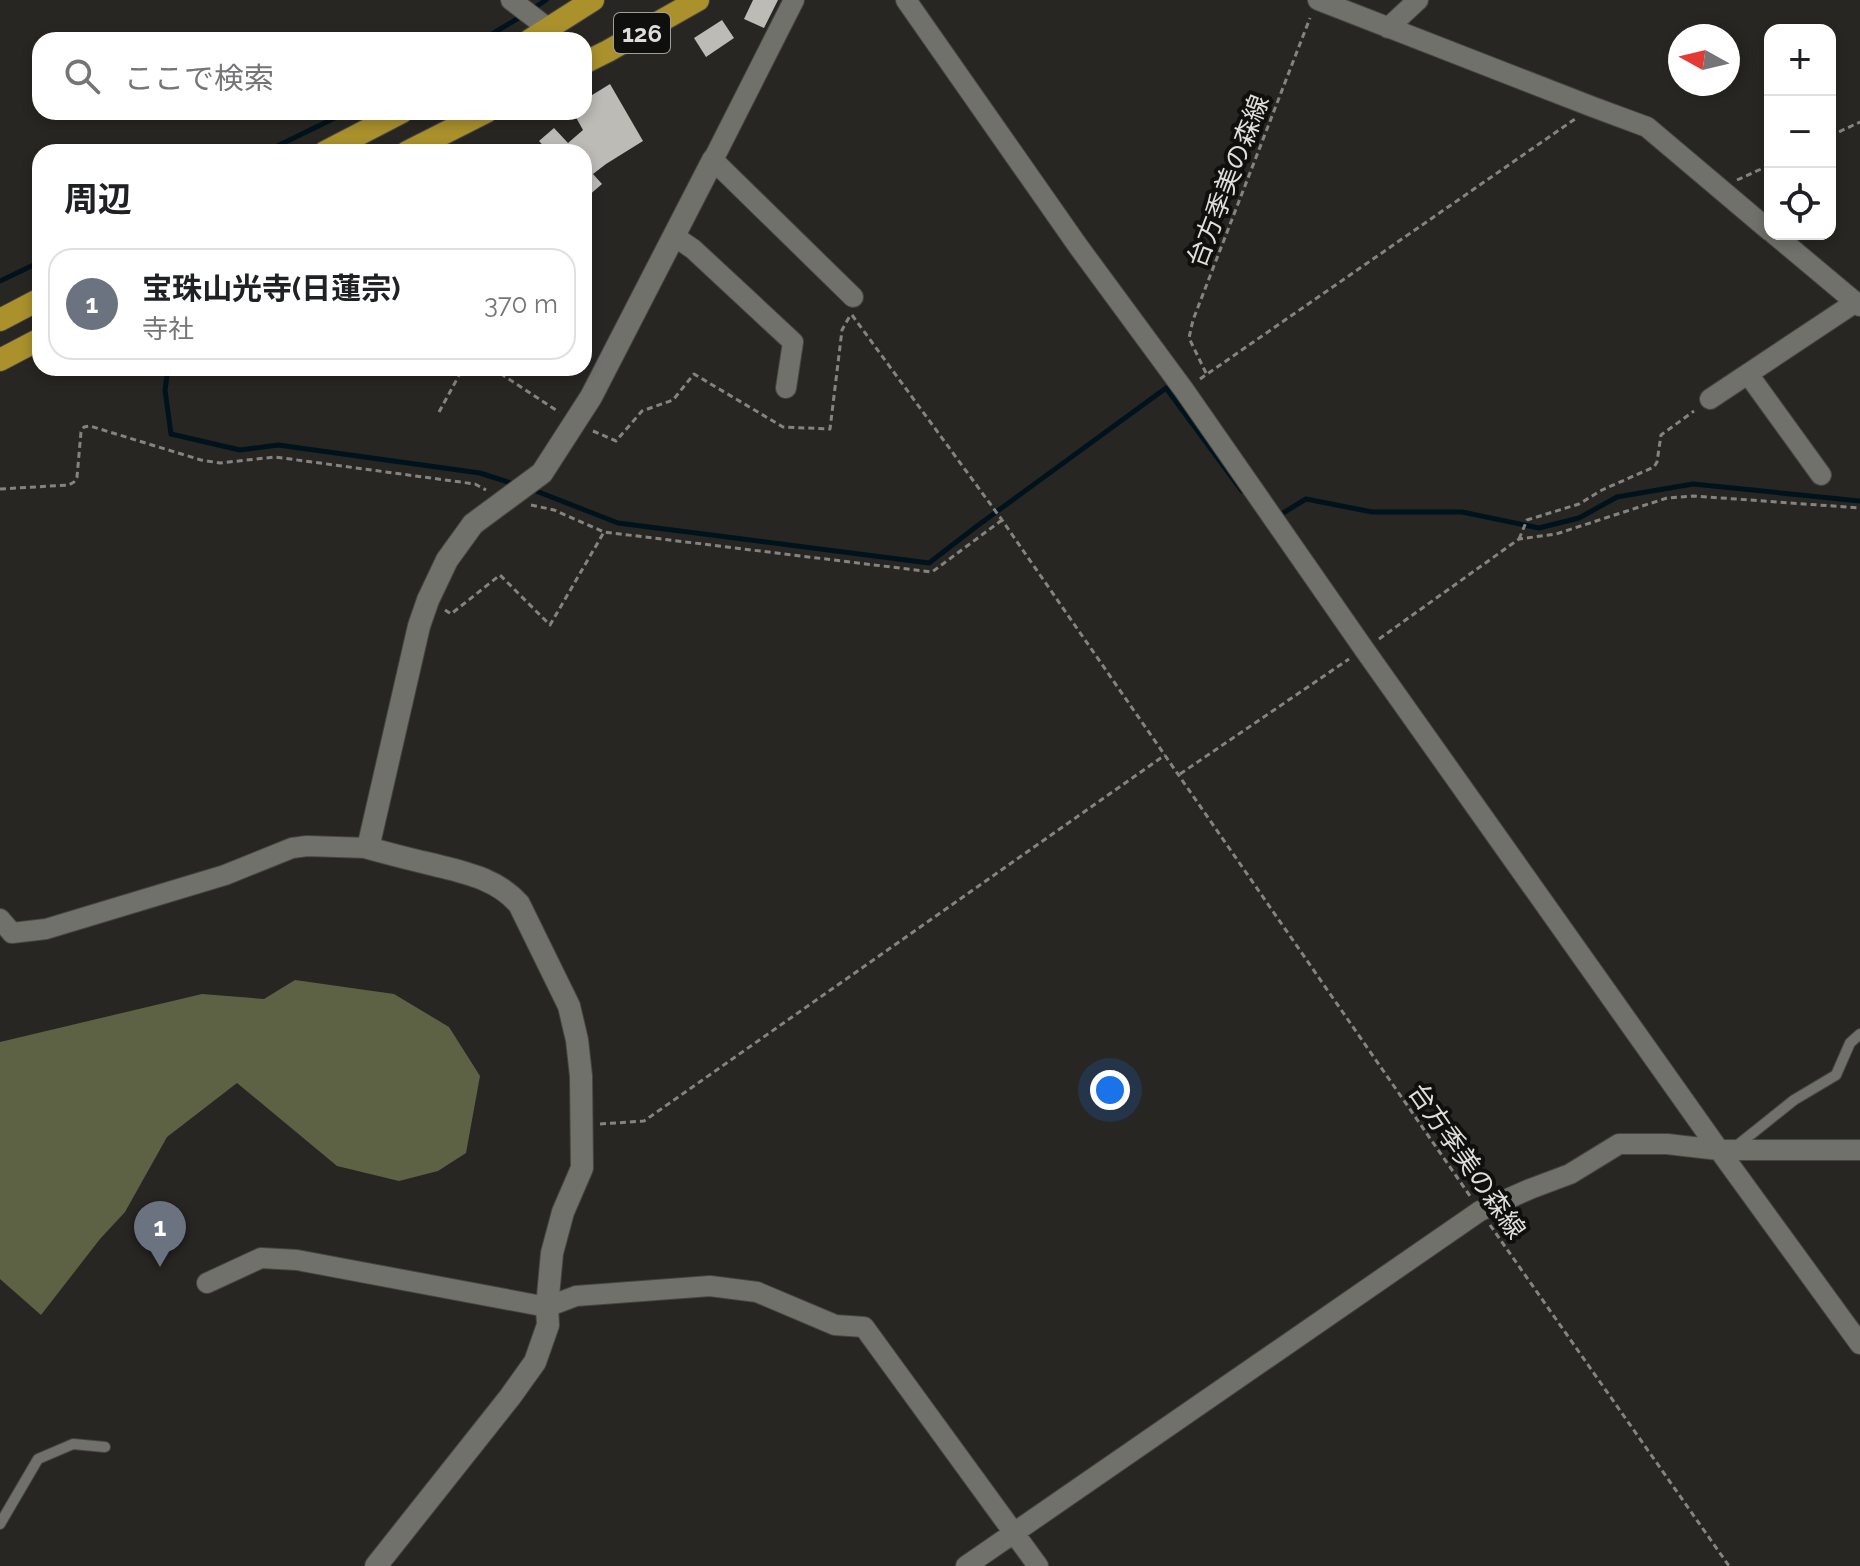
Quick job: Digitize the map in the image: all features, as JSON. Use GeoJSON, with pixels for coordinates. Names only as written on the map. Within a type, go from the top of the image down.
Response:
{"type":"FeatureCollection","features":[{"type":"Feature","properties":{"kind":"highway","name":"126"},"geometry":{"type":"LineString","coordinates":[[549,32],[593,0]]}},
{"type":"Feature","properties":{"kind":"highway","name":"126"},"geometry":{"type":"LineString","coordinates":[[592,59],[698,0]]}},
{"type":"Feature","properties":{"kind":"highway"},"geometry":{"type":"LineString","coordinates":[[340,144],[387,120]]}},
{"type":"Feature","properties":{"kind":"highway"},"geometry":{"type":"LineString","coordinates":[[423,144],[470,120]]}},
{"type":"Feature","properties":{"kind":"highway"},"geometry":{"type":"LineString","coordinates":[[0,320],[32,303]]}},
{"type":"Feature","properties":{"kind":"highway"},"geometry":{"type":"LineString","coordinates":[[0,360],[32,343]]}},
{"type":"Feature","properties":{"kind":"street"},"geometry":{"type":"LineString","coordinates":[[511,0],[540,32]]}},
{"type":"Feature","properties":{"kind":"street"},"geometry":{"type":"LineString","coordinates":[[368,848],[416,640],[428,600],[447,560],[473,524],[542,473],[575,423],[794,0]]}},
{"type":"Feature","properties":{"kind":"street"},"geometry":{"type":"LineString","coordinates":[[906,0],[1860,1344]]}},
{"type":"Feature","properties":{"kind":"street"},"geometry":{"type":"LineString","coordinates":[[1388,28],[1418,0]]}},
{"type":"Feature","properties":{"kind":"street"},"geometry":{"type":"LineString","coordinates":[[1315,7],[1388,28],[1647,127],[1764,226]]}},
{"type":"Feature","properties":{"kind":"street"},"geometry":{"type":"LineString","coordinates":[[713,160],[852,305]]}},
{"type":"Feature","properties":{"kind":"street"},"geometry":{"type":"LineString","coordinates":[[674,236],[693,249],[793,342],[786,388]]}},
{"type":"Feature","properties":{"kind":"street"},"geometry":{"type":"LineString","coordinates":[[1710,399],[1858,304],[1782,240]]}},
{"type":"Feature","properties":{"kind":"street"},"geometry":{"type":"LineString","coordinates":[[1748,374],[1821,475]]}},
{"type":"Feature","properties":{"kind":"street"},"geometry":{"type":"LineString","coordinates":[[4,929],[46,929],[225,875],[292,848],[307,846],[368,848],[472,875],[509,892],[519,904],[569,1006],[581,1076],[582,1168],[563,1212],[552,1253],[548,1325],[535,1362],[376,1566]]}},
{"type":"Feature","properties":{"kind":"street"},"geometry":{"type":"LineString","coordinates":[[966,1566],[1480,1211],[1570,1174],[1619,1144],[1667,1144],[1725,1150],[1860,1150]]}},
{"type":"Feature","properties":{"kind":"street"},"geometry":{"type":"LineString","coordinates":[[207,1283],[261,1258],[297,1260],[547,1307],[576,1296],[710,1286],[757,1292],[835,1325],[864,1327],[1038,1566]]}},
{"type":"Feature","properties":{"kind":"lane"},"geometry":{"type":"LineString","coordinates":[[1725,1150],[1794,1100],[1836,1075],[1850,1043],[1860,1034]]}},
{"type":"Feature","properties":{"kind":"lane"},"geometry":{"type":"LineString","coordinates":[[0,1524],[38,1459],[73,1444],[105,1447]]}},
{"type":"Feature","properties":{"kind":"path","name":"台方季美の森線"},"geometry":{"type":"LineString","coordinates":[[1206,374],[1189,338],[1193,320],[1315,7]]}},
{"type":"Feature","properties":{"kind":"path"},"geometry":{"type":"LineString","coordinates":[[1184,390],[1593,107]]}},
{"type":"Feature","properties":{"kind":"path"},"geometry":{"type":"LineString","coordinates":[[1836,133],[1860,122]]}},
{"type":"Feature","properties":{"kind":"path"},"geometry":{"type":"LineString","coordinates":[[1719,189],[1764,168]]}},
{"type":"Feature","properties":{"kind":"path"},"geometry":{"type":"LineString","coordinates":[[504,376],[575,423],[616,441],[642,411],[673,400],[694,374],[783,427],[830,429],[842,330],[852,305]]}},
{"type":"Feature","properties":{"kind":"path","name":"台方季美の森線"},"geometry":{"type":"LineString","coordinates":[[852,305],[1729,1566]]}},
{"type":"Feature","properties":{"kind":"path"},"geometry":{"type":"LineString","coordinates":[[439,412],[459,376]]}},
{"type":"Feature","properties":{"kind":"path"},"geometry":{"type":"LineString","coordinates":[[1519,539],[1527,520],[1579,504],[1654,467],[1661,435],[1710,399]]}},
{"type":"Feature","properties":{"kind":"path"},"geometry":{"type":"LineString","coordinates":[[0,489],[69,485],[74,482],[81,432],[84,427],[90,426],[220,463],[275,457],[475,484],[507,500],[554,510],[604,532],[932,572],[1002,520]]}},
{"type":"Feature","properties":{"kind":"path"},"geometry":{"type":"LineString","coordinates":[[1179,774],[1519,539],[1556,534],[1667,498],[1694,496],[1860,508]]}},
{"type":"Feature","properties":{"kind":"path"},"geometry":{"type":"LineString","coordinates":[[428,600],[451,614],[500,575],[550,625],[604,532]]}},
{"type":"Feature","properties":{"kind":"path"},"geometry":{"type":"LineString","coordinates":[[582,1125],[644,1121],[1165,755]]}},
{"type":"Feature","properties":{"kind":"green space"},"geometry":{"type":"Polygon","coordinates":[[[295,980],[394,994],[449,1027],[480,1076],[466,1153],[438,1171],[399,1181],[337,1166],[237,1083],[167,1137],[125,1212],[41,1315],[0,1279],[0,1042],[202,994],[264,999],[295,980]]]}},
{"type":"Feature","properties":{"kind":"building"},"geometry":{"type":"Polygon","coordinates":[[[753,0],[778,0],[764,28],[744,19],[753,0]]]}},
{"type":"Feature","properties":{"kind":"building"},"geometry":{"type":"Polygon","coordinates":[[[722,20],[734,38],[706,57],[694,38],[722,20]]]}},
{"type":"Feature","properties":{"kind":"building"},"geometry":{"type":"Polygon","coordinates":[[[610,84],[643,141],[593,174],[602,184],[592,193],[592,144],[542,144],[539,141],[554,128],[568,143],[583,130],[577,120],[592,120],[592,95],[610,84]]]}},
{"type":"Feature","properties":{"kind":"waterway"},"geometry":{"type":"LineString","coordinates":[[531,10],[546,0]]}},
{"type":"Feature","properties":{"kind":"waterway"},"geometry":{"type":"LineString","coordinates":[[495,32],[522,16]]}},
{"type":"Feature","properties":{"kind":"waterway"},"geometry":{"type":"LineString","coordinates":[[281,144],[331,120]]}},
{"type":"Feature","properties":{"kind":"waterway"},"geometry":{"type":"LineString","coordinates":[[0,281],[32,266]]}},
{"type":"Feature","properties":{"kind":"waterway"},"geometry":{"type":"LineString","coordinates":[[167,376],[165,390],[171,434],[240,450],[278,445],[480,473],[514,484]]}},
{"type":"Feature","properties":{"kind":"waterway"},"geometry":{"type":"LineString","coordinates":[[531,489],[618,523],[929,563],[1166,388],[1242,491]]}},
{"type":"Feature","properties":{"kind":"waterway"},"geometry":{"type":"LineString","coordinates":[[1278,516],[1306,499],[1372,512],[1462,512],[1539,528],[1579,518],[1617,497],[1693,484],[1860,501]]}},
{"type":"Feature","properties":{"kind":"place","name":"宝珠山光寺(日蓮宗)"},"geometry":{"type":"Point","coordinates":[160,1267]}}]}
